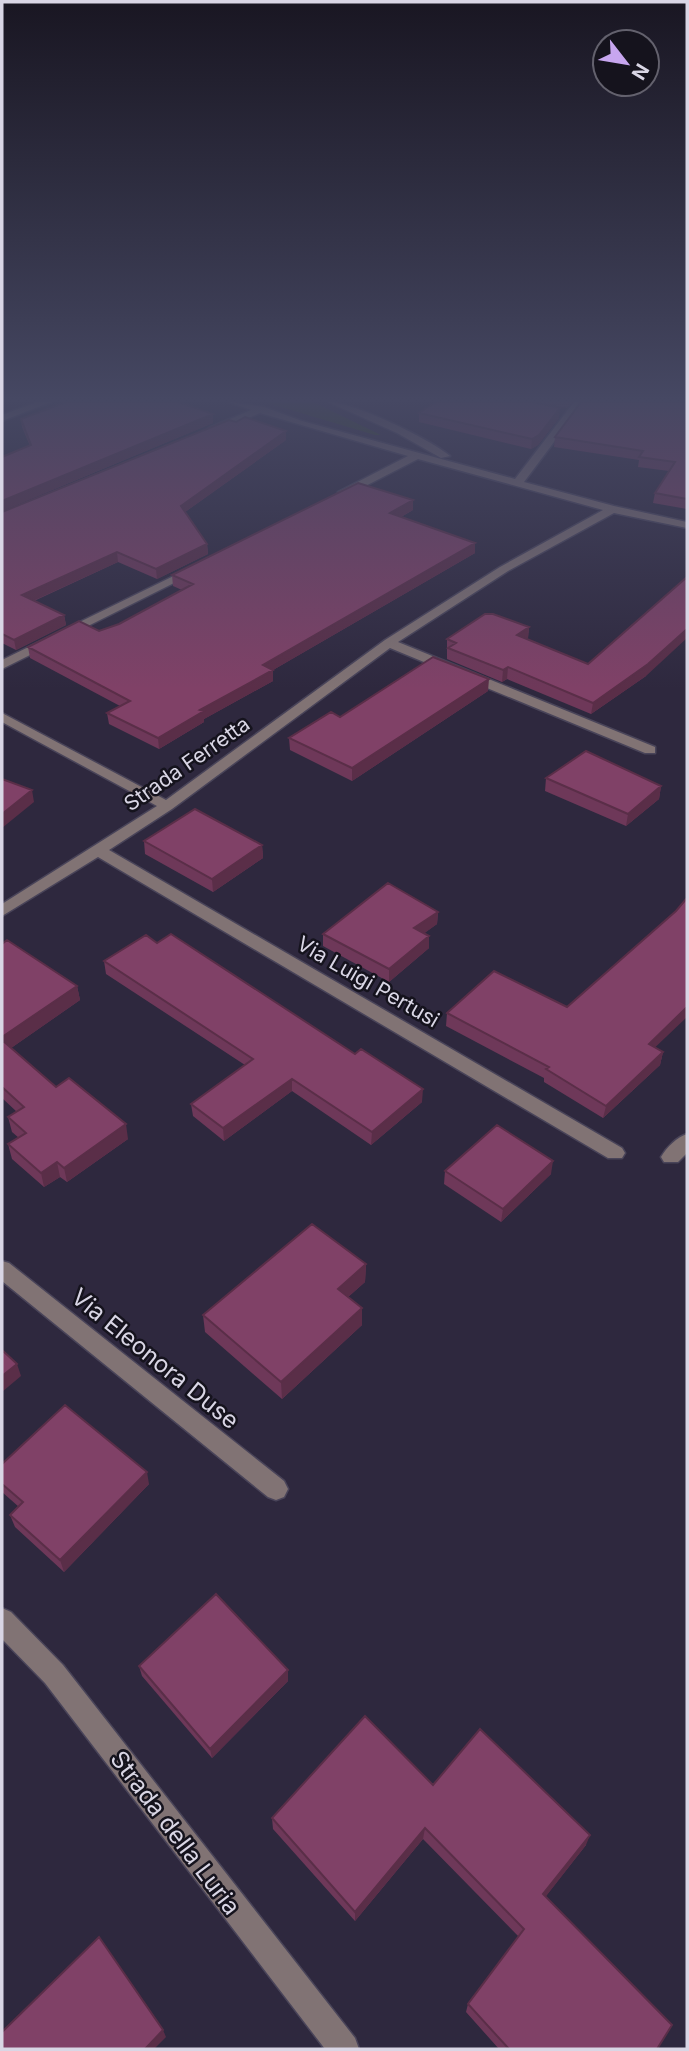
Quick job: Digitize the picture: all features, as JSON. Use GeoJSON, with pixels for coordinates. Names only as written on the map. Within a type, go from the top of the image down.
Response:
{"type":"FeatureCollection","features":[{"type":"Feature","properties":{"kind":"street"},"geometry":{"type":"LineString","coordinates":[[571,498],[687,525]]}},
{"type":"Feature","properties":{"kind":"street","name":"Strada Ferretta"},"geometry":{"type":"LineString","coordinates":[[2,911],[167,806],[389,643],[504,569],[612,509]]}},
{"type":"Feature","properties":{"kind":"street"},"geometry":{"type":"LineString","coordinates":[[2,666],[198,566]]}},
{"type":"Feature","properties":{"kind":"street"},"geometry":{"type":"LineString","coordinates":[[389,643],[650,750]]}},
{"type":"Feature","properties":{"kind":"street"},"geometry":{"type":"LineString","coordinates":[[2,717],[167,806]]}},
{"type":"Feature","properties":{"kind":"street","name":"Via Luigi Pertusi"},"geometry":{"type":"LineString","coordinates":[[98,850],[615,1153]]}},
{"type":"Feature","properties":{"kind":"street"},"geometry":{"type":"LineString","coordinates":[[671,1157],[687,1142]]}},
{"type":"Feature","properties":{"kind":"street","name":"Via Eleonora Duse"},"geometry":{"type":"LineString","coordinates":[[2,1269],[276,1489]]}},
{"type":"Feature","properties":{"kind":"street","name":"Strada della Luria"},"geometry":{"type":"LineString","coordinates":[[2,1620],[54,1674],[344,2049]]}},
{"type":"Feature","properties":{"kind":"building"},"geometry":{"type":"Polygon","coordinates":[[[37,498],[193,498],[181,506],[207,544],[156,569],[117,552],[22,595],[64,615],[14,640],[2,634],[2,512],[37,498]]]}},
{"type":"Feature","properties":{"kind":"building"},"geometry":{"type":"Polygon","coordinates":[[[328,498],[406,498],[413,500],[390,513],[475,543],[263,665],[273,670],[200,710],[204,711],[158,738],[107,713],[130,701],[28,647],[79,621],[99,631],[119,624],[193,584],[172,575],[328,498]]]}},
{"type":"Feature","properties":{"kind":"building"},"geometry":{"type":"Polygon","coordinates":[[[687,577],[687,629],[648,664],[593,703],[508,667],[503,670],[448,648],[456,643],[447,639],[485,614],[493,614],[529,627],[517,635],[588,664],[687,577]]]}},
{"type":"Feature","properties":{"kind":"building"},"geometry":{"type":"Polygon","coordinates":[[[433,657],[489,679],[352,768],[289,738],[331,712],[340,717],[433,657]]]}},
{"type":"Feature","properties":{"kind":"building"},"geometry":{"type":"Polygon","coordinates":[[[586,751],[661,786],[628,814],[546,778],[586,751]]]}},
{"type":"Feature","properties":{"kind":"building"},"geometry":{"type":"Polygon","coordinates":[[[2,779],[32,790],[2,814],[2,779]]]}},
{"type":"Feature","properties":{"kind":"building"},"geometry":{"type":"Polygon","coordinates":[[[195,809],[262,845],[212,879],[144,841],[195,809]]]}},
{"type":"Feature","properties":{"kind":"building"},"geometry":{"type":"Polygon","coordinates":[[[388,883],[438,912],[414,928],[429,936],[389,969],[323,934],[388,883]]]}},
{"type":"Feature","properties":{"kind":"building"},"geometry":{"type":"Polygon","coordinates":[[[687,898],[687,1007],[649,1044],[663,1052],[606,1106],[546,1069],[549,1067],[447,1013],[494,971],[567,1007],[676,911],[687,898]]]}},
{"type":"Feature","properties":{"kind":"building"},"geometry":{"type":"Polygon","coordinates":[[[171,934],[355,1054],[361,1049],[423,1089],[372,1132],[292,1079],[223,1128],[191,1104],[253,1059],[104,961],[146,935],[157,943],[171,934]]]}},
{"type":"Feature","properties":{"kind":"building"},"geometry":{"type":"Polygon","coordinates":[[[7,940],[77,986],[2,1037],[2,944],[7,940]]]}},
{"type":"Feature","properties":{"kind":"building"},"geometry":{"type":"Polygon","coordinates":[[[2,1040],[56,1087],[69,1078],[126,1124],[64,1168],[57,1162],[41,1173],[8,1144],[26,1133],[8,1117],[24,1107],[2,1087],[2,1040]]]}},
{"type":"Feature","properties":{"kind":"building"},"geometry":{"type":"Polygon","coordinates":[[[497,1125],[553,1161],[503,1209],[445,1171],[497,1125]]]}},
{"type":"Feature","properties":{"kind":"building"},"geometry":{"type":"Polygon","coordinates":[[[312,1224],[366,1264],[338,1289],[362,1308],[281,1382],[203,1315],[312,1224]]]}},
{"type":"Feature","properties":{"kind":"building"},"geometry":{"type":"Polygon","coordinates":[[[2,1350],[17,1364],[2,1376],[2,1350]]]}},
{"type":"Feature","properties":{"kind":"building"},"geometry":{"type":"Polygon","coordinates":[[[65,1405],[147,1472],[60,1560],[10,1515],[23,1502],[2,1484],[2,1464],[65,1405]]]}},
{"type":"Feature","properties":{"kind":"building"},"geometry":{"type":"Polygon","coordinates":[[[216,1594],[288,1670],[210,1749],[139,1666],[216,1594]]]}},
{"type":"Feature","properties":{"kind":"building"},"geometry":{"type":"Polygon","coordinates":[[[365,1716],[433,1785],[480,1729],[590,1835],[543,1894],[672,2025],[657,2049],[509,2049],[468,2004],[524,1929],[425,1828],[355,1912],[272,1818],[365,1716]]]}},
{"type":"Feature","properties":{"kind":"building"},"geometry":{"type":"Polygon","coordinates":[[[99,1937],[163,2030],[145,2049],[2,2049],[2,2032],[99,1937]]]}}]}
